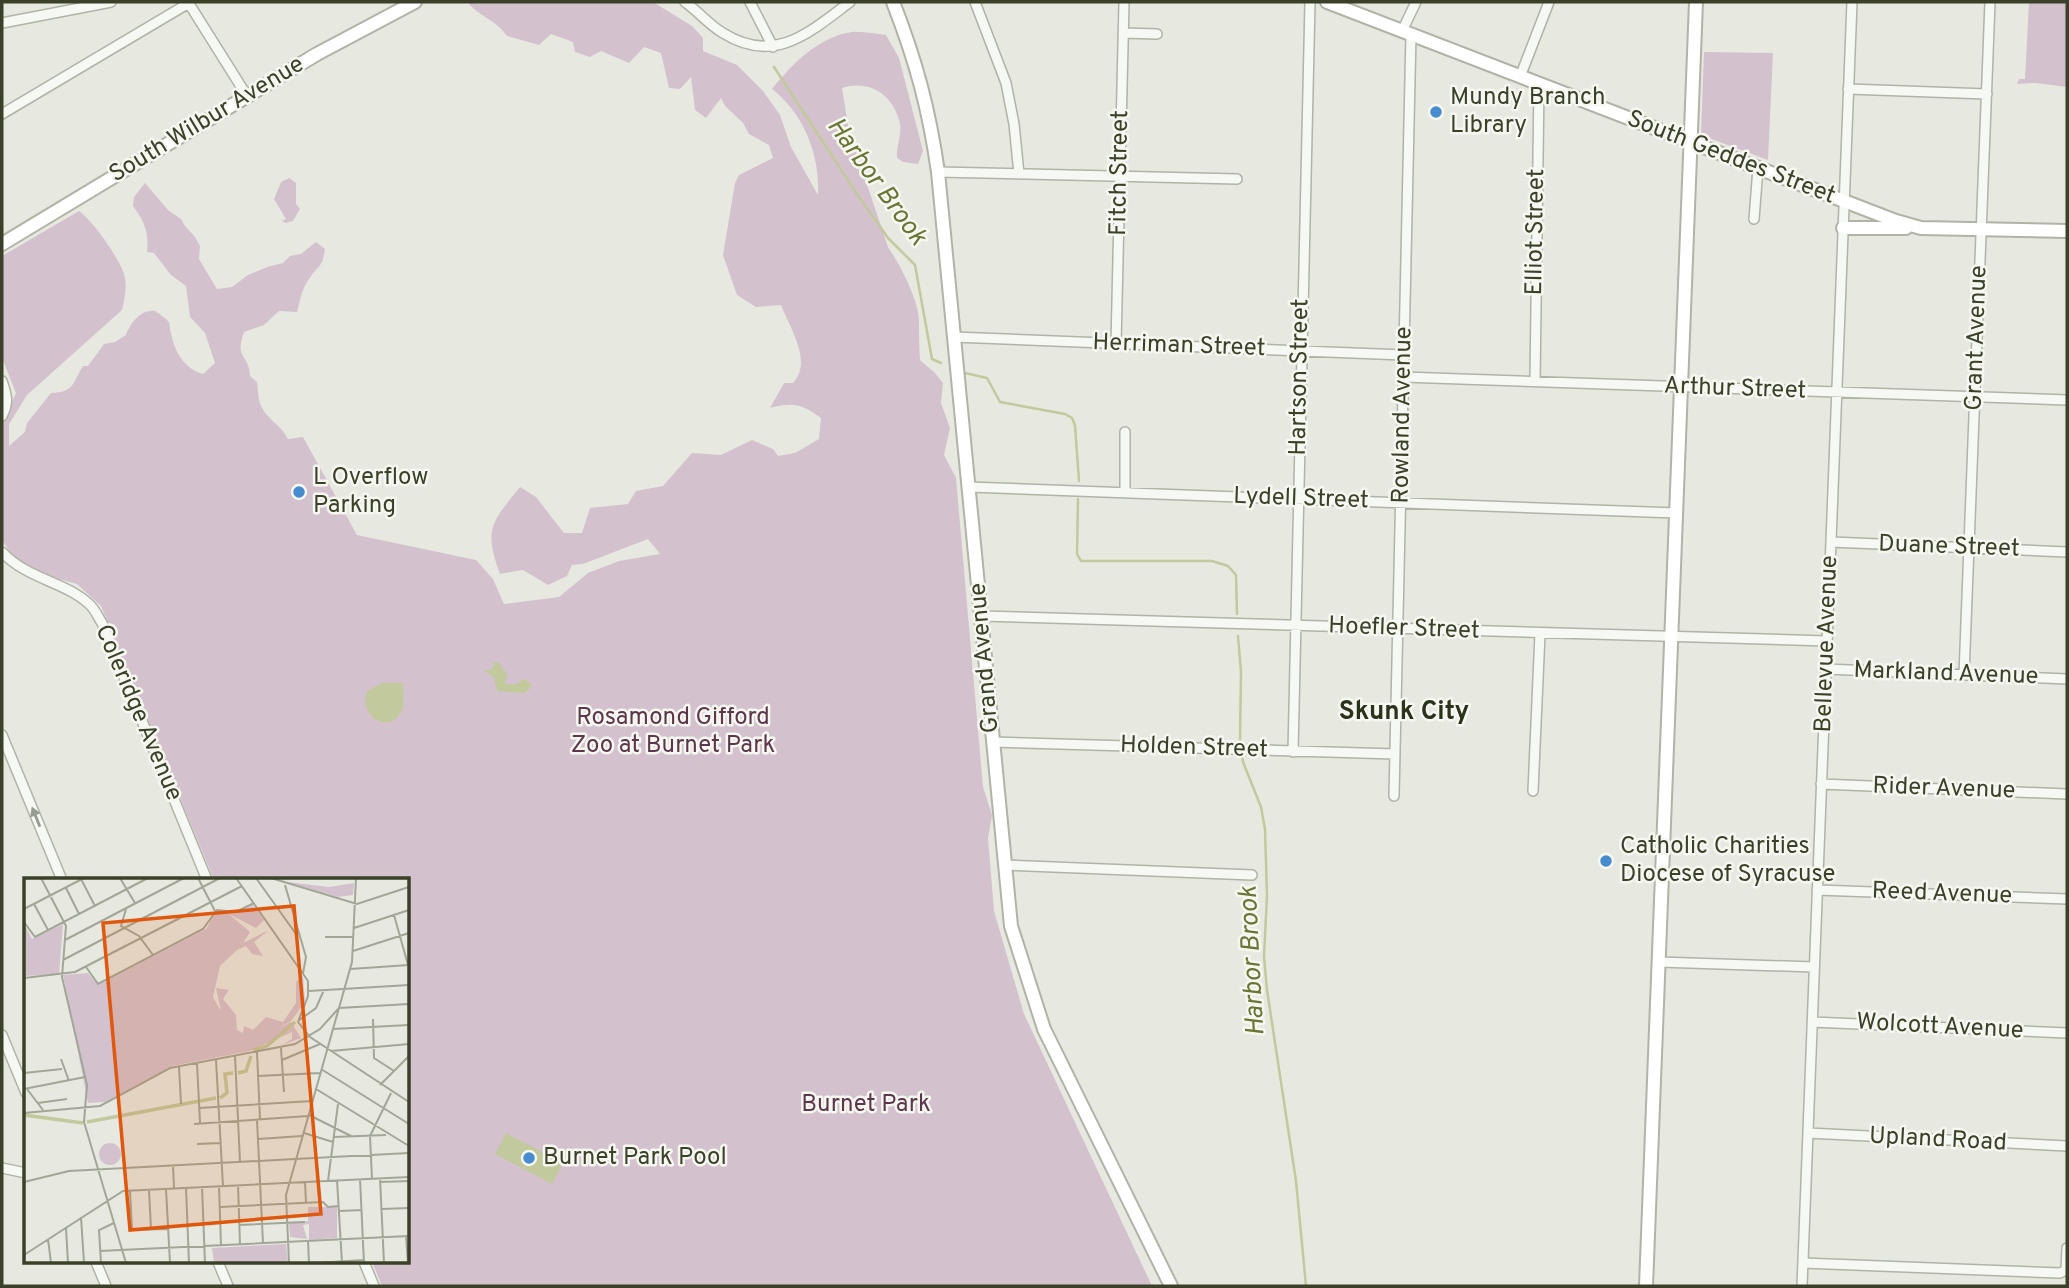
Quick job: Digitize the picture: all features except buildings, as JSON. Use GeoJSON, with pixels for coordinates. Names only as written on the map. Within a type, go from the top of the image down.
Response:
{"type":"FeatureCollection","features":[{"type":"Feature","properties":{"kind":"main road","name":"South Wilbur Avenue"},"geometry":{"type":"LineString","coordinates":[[2,244],[317,54],[415,2]]}},
{"type":"Feature","properties":{"kind":"main road","name":"Grand Avenue"},"geometry":{"type":"LineString","coordinates":[[893,2],[919,74],[932,127],[938,172],[1013,935],[1044,1029],[1171,1286]]}},
{"type":"Feature","properties":{"kind":"main road","name":"South Geddes Street"},"geometry":{"type":"LineString","coordinates":[[1327,2],[1844,201],[1921,228],[2067,231]]}},
{"type":"Feature","properties":{"kind":"main road"},"geometry":{"type":"LineString","coordinates":[[1646,1286],[1696,2]]}},
{"type":"Feature","properties":{"kind":"main road"},"geometry":{"type":"LineString","coordinates":[[1843,228],[1921,228]]}},
{"type":"Feature","properties":{"kind":"street"},"geometry":{"type":"LineString","coordinates":[[2,23],[111,2]]}},
{"type":"Feature","properties":{"kind":"street"},"geometry":{"type":"LineString","coordinates":[[685,2],[720,32],[739,42],[773,47],[792,41],[850,2]]}},
{"type":"Feature","properties":{"kind":"street"},"geometry":{"type":"LineString","coordinates":[[750,2],[773,47]]}},
{"type":"Feature","properties":{"kind":"street"},"geometry":{"type":"LineString","coordinates":[[975,2],[1007,90],[1019,174]]}},
{"type":"Feature","properties":{"kind":"street","name":"Fitch Street"},"geometry":{"type":"LineString","coordinates":[[1116,344],[1124,2]]}},
{"type":"Feature","properties":{"kind":"street","name":"Hartson Street"},"geometry":{"type":"LineString","coordinates":[[1293,752],[1310,2]]}},
{"type":"Feature","properties":{"kind":"street","name":"Rowland Avenue"},"geometry":{"type":"LineString","coordinates":[[1394,796],[1404,355],[1406,33],[1416,2]]}},
{"type":"Feature","properties":{"kind":"street"},"geometry":{"type":"LineString","coordinates":[[1520,77],[1549,2]]}},
{"type":"Feature","properties":{"kind":"street","name":"Bellevue Avenue"},"geometry":{"type":"LineString","coordinates":[[1802,1286],[1852,2]]}},
{"type":"Feature","properties":{"kind":"street","name":"Grant Avenue"},"geometry":{"type":"LineString","coordinates":[[1964,675],[1990,2]]}},
{"type":"Feature","properties":{"kind":"street"},"geometry":{"type":"LineString","coordinates":[[2,114],[189,3],[247,96]]}},
{"type":"Feature","properties":{"kind":"street"},"geometry":{"type":"LineString","coordinates":[[1123,33],[1157,34]]}},
{"type":"Feature","properties":{"kind":"street","name":"Elliot Street"},"geometry":{"type":"LineString","coordinates":[[1535,381],[1539,84]]}},
{"type":"Feature","properties":{"kind":"street"},"geometry":{"type":"LineString","coordinates":[[1848,89],[1987,94]]}},
{"type":"Feature","properties":{"kind":"street"},"geometry":{"type":"LineString","coordinates":[[1754,219],[1758,168]]}},
{"type":"Feature","properties":{"kind":"street"},"geometry":{"type":"LineString","coordinates":[[938,172],[1237,179]]}},
{"type":"Feature","properties":{"kind":"street","name":"Herriman Street"},"geometry":{"type":"LineString","coordinates":[[954,337],[1404,355]]}},
{"type":"Feature","properties":{"kind":"street","name":"Arthur Street"},"geometry":{"type":"LineString","coordinates":[[1403,377],[2067,400]]}},
{"type":"Feature","properties":{"kind":"street"},"geometry":{"type":"LineString","coordinates":[[2,381],[8,404],[2,416]]}},
{"type":"Feature","properties":{"kind":"street"},"geometry":{"type":"LineString","coordinates":[[1125,432],[1125,492]]}},
{"type":"Feature","properties":{"kind":"street","name":"Lydell Street"},"geometry":{"type":"LineString","coordinates":[[969,487],[1676,513]]}},
{"type":"Feature","properties":{"kind":"street","name":"Duane Street"},"geometry":{"type":"LineString","coordinates":[[1831,542],[2067,552]]}},
{"type":"Feature","properties":{"kind":"street","name":"Coleridge Avenue"},"geometry":{"type":"LineString","coordinates":[[2,552],[12,563],[81,598],[93,608],[102,623],[206,878]]}},
{"type":"Feature","properties":{"kind":"street","name":"Hoefler Street"},"geometry":{"type":"LineString","coordinates":[[981,616],[1827,641]]}},
{"type":"Feature","properties":{"kind":"street"},"geometry":{"type":"LineString","coordinates":[[1533,791],[1540,634]]}},
{"type":"Feature","properties":{"kind":"street","name":"Markland Avenue"},"geometry":{"type":"LineString","coordinates":[[1826,669],[2067,679]]}},
{"type":"Feature","properties":{"kind":"street"},"geometry":{"type":"LineString","coordinates":[[2,734],[61,878]]}},
{"type":"Feature","properties":{"kind":"street","name":"Holden Street"},"geometry":{"type":"LineString","coordinates":[[993,742],[1395,754]]}},
{"type":"Feature","properties":{"kind":"street","name":"Rider Avenue"},"geometry":{"type":"LineString","coordinates":[[1821,784],[2067,794]]}},
{"type":"Feature","properties":{"kind":"street"},"geometry":{"type":"LineString","coordinates":[[1005,865],[1252,874]]}},
{"type":"Feature","properties":{"kind":"street","name":"Reed Avenue"},"geometry":{"type":"LineString","coordinates":[[1817,890],[2067,899]]}},
{"type":"Feature","properties":{"kind":"street"},"geometry":{"type":"LineString","coordinates":[[1659,962],[1814,967]]}},
{"type":"Feature","properties":{"kind":"street","name":"Wolcott Avenue"},"geometry":{"type":"LineString","coordinates":[[1812,1021],[2067,1032]]}},
{"type":"Feature","properties":{"kind":"street"},"geometry":{"type":"LineString","coordinates":[[2,1035],[24,1088]]}},
{"type":"Feature","properties":{"kind":"street","name":"Upland Road"},"geometry":{"type":"LineString","coordinates":[[1808,1133],[2067,1146]]}},
{"type":"Feature","properties":{"kind":"street"},"geometry":{"type":"LineString","coordinates":[[2,1168],[24,1172]]}},
{"type":"Feature","properties":{"kind":"street"},"geometry":{"type":"LineString","coordinates":[[1803,1263],[2060,1273],[2065,1271],[2067,1248]]}},
{"type":"Feature","properties":{"kind":"street"},"geometry":{"type":"LineString","coordinates":[[97,1264],[106,1286]]}},
{"type":"Feature","properties":{"kind":"street"},"geometry":{"type":"LineString","coordinates":[[219,1264],[228,1286]]}},
{"type":"Feature","properties":{"kind":"street"},"geometry":{"type":"LineString","coordinates":[[365,1264],[374,1286]]}},
{"type":"Feature","properties":{"kind":"green space"},"geometry":{"type":"Polygon","coordinates":[[[653,2],[692,26],[703,38],[703,51],[737,65],[763,91],[780,115],[791,147],[818,195],[816,165],[808,136],[793,110],[772,89],[807,53],[828,40],[852,32],[886,35],[899,58],[923,151],[918,164],[903,162],[897,158],[900,124],[886,97],[862,86],[842,88],[849,131],[888,247],[903,272],[918,311],[920,360],[943,383],[941,403],[950,428],[944,455],[956,478],[983,787],[992,815],[988,838],[994,911],[1024,1014],[1152,1286],[382,1286],[373,1264],[410,1264],[410,878],[213,878],[101,606],[77,584],[51,577],[14,558],[2,540],[2,423],[16,393],[2,358],[2,256],[79,211],[97,230],[115,256],[125,276],[126,286],[122,310],[27,395],[9,424],[9,446],[25,432],[27,423],[51,393],[68,389],[83,366],[88,366],[104,344],[115,342],[126,335],[133,322],[145,312],[155,311],[169,322],[178,354],[188,366],[203,374],[215,363],[205,333],[190,317],[186,286],[171,275],[154,253],[147,252],[145,228],[133,206],[134,197],[145,183],[195,237],[200,246],[199,259],[217,289],[232,287],[248,275],[283,263],[290,256],[301,254],[316,242],[325,249],[321,263],[305,286],[297,312],[279,311],[264,325],[244,332],[241,352],[250,376],[257,382],[259,400],[264,411],[288,439],[303,437],[357,535],[476,560],[493,579],[504,604],[559,597],[588,573],[619,561],[660,554],[648,539],[583,564],[572,565],[567,576],[548,585],[523,570],[500,574],[491,535],[497,518],[520,487],[536,497],[564,533],[582,533],[590,508],[628,504],[636,491],[663,486],[692,453],[721,455],[752,440],[773,449],[778,456],[795,453],[819,439],[821,418],[814,413],[797,405],[770,408],[784,383],[793,383],[799,375],[801,365],[798,345],[781,305],[756,307],[737,295],[723,255],[735,183],[739,175],[773,158],[769,145],[749,134],[721,98],[706,118],[695,110],[691,77],[680,89],[669,88],[661,53],[644,47],[629,63],[601,51],[590,57],[575,52],[573,42],[551,34],[539,45],[507,36],[469,4],[653,2]]]}},
{"type":"Feature","properties":{"kind":"green space"},"geometry":{"type":"Polygon","coordinates":[[[2029,2],[2067,2],[2067,87],[2036,83],[2017,84],[2019,79],[2025,79],[2029,2]]]}},
{"type":"Feature","properties":{"kind":"green space"},"geometry":{"type":"Polygon","coordinates":[[[1704,52],[1773,53],[1768,160],[1701,135],[1704,52]]]}},
{"type":"Feature","properties":{"kind":"green space"},"geometry":{"type":"Polygon","coordinates":[[[289,178],[296,183],[296,204],[300,209],[293,221],[286,223],[282,221],[286,219],[274,199],[281,182],[289,178]]]}},
{"type":"Feature","properties":{"kind":"shaded area"},"geometry":{"type":"Polygon","coordinates":[[[493,661],[499,663],[507,674],[505,684],[516,684],[525,679],[531,687],[525,693],[497,691],[494,678],[484,670],[490,670],[494,666],[493,661]]]}},
{"type":"Feature","properties":{"kind":"shaded area"},"geometry":{"type":"Polygon","coordinates":[[[382,683],[403,683],[401,712],[396,719],[389,722],[376,720],[367,709],[365,701],[367,691],[382,683]]]}},
{"type":"Feature","properties":{"kind":"shaded area","name":"Burnet Park Pool"},"geometry":{"type":"Polygon","coordinates":[[[506,1133],[563,1163],[552,1184],[495,1154],[506,1133]]]}},
{"type":"Feature","properties":{"kind":"waterway","name":"Harbor Brook"},"geometry":{"type":"LineString","coordinates":[[774,67],[888,238],[915,265],[932,359],[941,363]]}},
{"type":"Feature","properties":{"kind":"waterway","name":"Harbor Brook"},"geometry":{"type":"LineString","coordinates":[[965,373],[987,378],[1000,402],[1065,414],[1072,418],[1075,425],[1079,481]]}},
{"type":"Feature","properties":{"kind":"waterway","name":"Harbor Brook"},"geometry":{"type":"LineString","coordinates":[[1078,499],[1077,554],[1081,561],[1212,561],[1228,566],[1236,575],[1237,614]]}},
{"type":"Feature","properties":{"kind":"waterway","name":"Harbor Brook"},"geometry":{"type":"LineString","coordinates":[[1238,636],[1241,672],[1240,741],[1243,762],[1261,807],[1265,829],[1267,895],[1264,957],[1296,1181],[1306,1286]]}},
{"type":"Feature","properties":{"kind":"place","name":"Mundy Branch Library"},"geometry":{"type":"Point","coordinates":[1436,112]}},
{"type":"Feature","properties":{"kind":"place","name":"L Overflow Parking"},"geometry":{"type":"Point","coordinates":[299,492]}},
{"type":"Feature","properties":{"kind":"place","name":"Catholic Charities Diocese of Syracuse"},"geometry":{"type":"Point","coordinates":[1606,861]}},
{"type":"Feature","properties":{"kind":"place","name":"Burnet Park Pool"},"geometry":{"type":"Point","coordinates":[529,1158]}},
{"type":"Feature","properties":{"kind":"district","name":"Skunk City"},"geometry":{"type":"Point","coordinates":[1404,712]}},
{"type":"Feature","properties":{"kind":"park label","name":"Rosamond Gifford Zoo at Burnet Park"},"geometry":{"type":"Point","coordinates":[673,732]}},
{"type":"Feature","properties":{"kind":"park label","name":"Burnet Park"},"geometry":{"type":"Point","coordinates":[866,1105]}}]}
